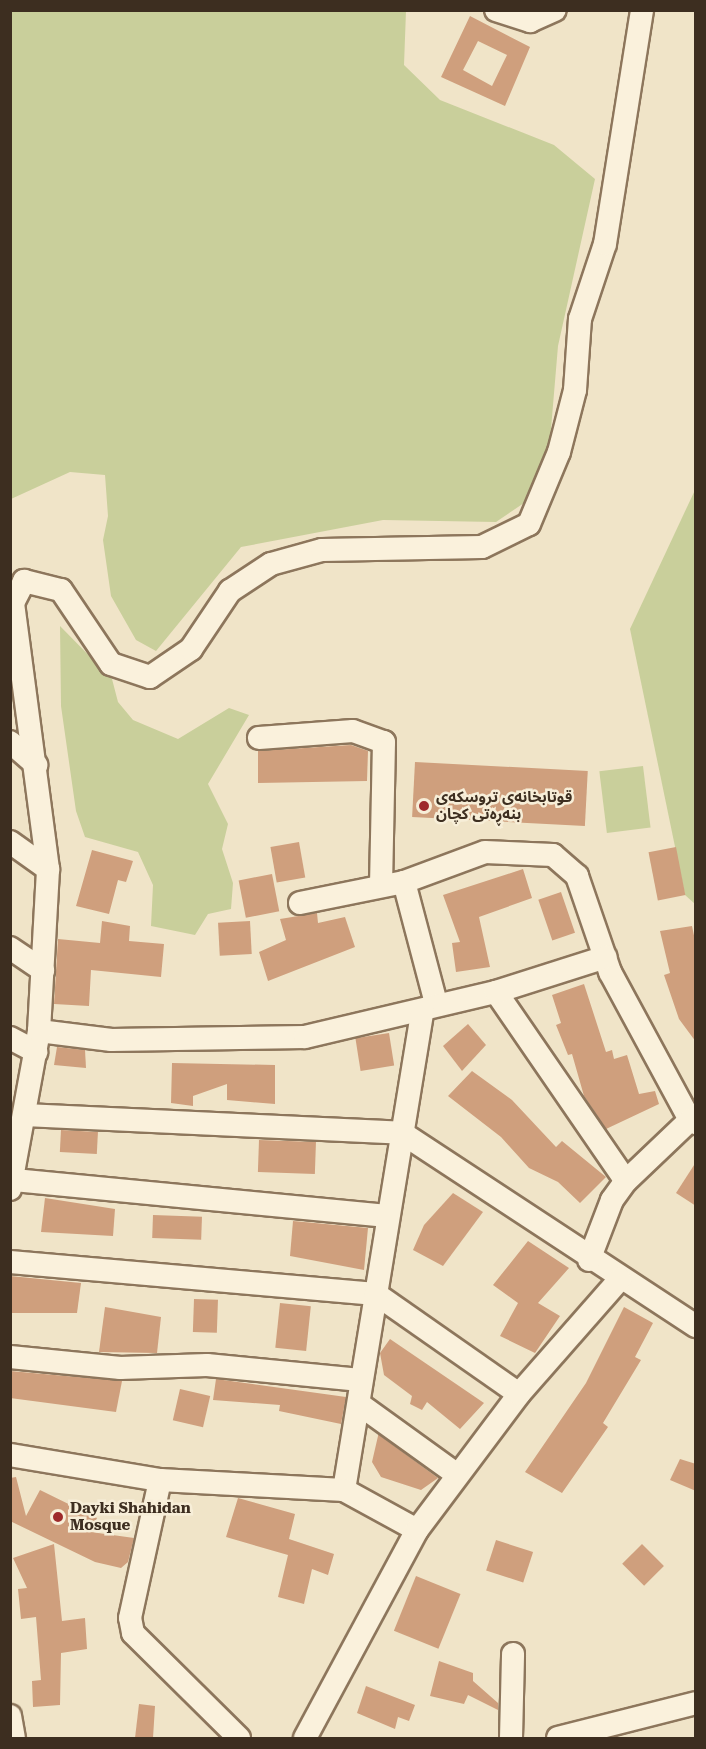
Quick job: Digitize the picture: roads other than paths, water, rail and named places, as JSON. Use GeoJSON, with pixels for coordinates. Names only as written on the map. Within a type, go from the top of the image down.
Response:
{"type":"FeatureCollection","features":[{"type":"Feature","properties":{"kind":"street"},"geometry":{"type":"LineString","coordinates":[[496,10],[530,21],[555,10]]}},
{"type":"Feature","properties":{"kind":"street"},"geometry":{"type":"LineString","coordinates":[[387,1216],[12,1184],[14,1155],[25,1116],[37,1042],[48,869],[13,603],[24,581],[61,590],[111,664],[150,677],[191,649],[230,591],[271,564],[322,550],[482,547],[529,524],[559,452],[575,390],[580,319],[605,244],[642,10]]}},
{"type":"Feature","properties":{"kind":"street"},"geometry":{"type":"LineString","coordinates":[[259,738],[353,731],[384,742],[381,885]]}},
{"type":"Feature","properties":{"kind":"street"},"geometry":{"type":"LineString","coordinates":[[10,742],[36,765]]}},
{"type":"Feature","properties":{"kind":"street"},"geometry":{"type":"LineString","coordinates":[[10,842],[48,869]]}},
{"type":"Feature","properties":{"kind":"street"},"geometry":{"type":"LineString","coordinates":[[300,903],[404,882],[484,852],[553,855],[577,876],[606,957],[693,1121],[626,1181],[612,1200],[589,1260]]}},
{"type":"Feature","properties":{"kind":"street"},"geometry":{"type":"LineString","coordinates":[[344,1490],[387,1216],[429,1006],[404,882]]}},
{"type":"Feature","properties":{"kind":"street"},"geometry":{"type":"LineString","coordinates":[[10,948],[43,970]]}},
{"type":"Feature","properties":{"kind":"street"},"geometry":{"type":"LineString","coordinates":[[10,1038],[37,1042],[305,1037],[496,992],[606,957]]}},
{"type":"Feature","properties":{"kind":"street"},"geometry":{"type":"LineString","coordinates":[[496,992],[626,1181]]}},
{"type":"Feature","properties":{"kind":"street"},"geometry":{"type":"LineString","coordinates":[[25,1116],[402,1133],[589,1260],[696,1326]]}},
{"type":"Feature","properties":{"kind":"street"},"geometry":{"type":"LineString","coordinates":[[10,1262],[376,1294],[519,1394]]}},
{"type":"Feature","properties":{"kind":"street"},"geometry":{"type":"LineString","coordinates":[[305,1738],[417,1530],[456,1474],[519,1394],[620,1279]]}},
{"type":"Feature","properties":{"kind":"street"},"geometry":{"type":"LineString","coordinates":[[10,1356],[120,1368],[207,1365],[360,1380]]}},
{"type":"Feature","properties":{"kind":"street"},"geometry":{"type":"LineString","coordinates":[[359,1404],[456,1474]]}},
{"type":"Feature","properties":{"kind":"street"},"geometry":{"type":"LineString","coordinates":[[10,1455],[160,1480],[344,1490],[417,1530]]}},
{"type":"Feature","properties":{"kind":"street"},"geometry":{"type":"LineString","coordinates":[[160,1480],[130,1618],[134,1633],[239,1738]]}},
{"type":"Feature","properties":{"kind":"street"},"geometry":{"type":"LineString","coordinates":[[511,1738],[513,1654]]}},
{"type":"Feature","properties":{"kind":"street"},"geometry":{"type":"LineString","coordinates":[[558,1738],[696,1703]]}},
{"type":"Feature","properties":{"kind":"street"},"geometry":{"type":"LineString","coordinates":[[10,1716],[14,1738]]}},
{"type":"Feature","properties":{"kind":"place","name":"قوتابخانەی تروسکەی بنەڕەتی کچان"},"geometry":{"type":"Point","coordinates":[424,806]}},
{"type":"Feature","properties":{"kind":"place","name":"Dayki Shahidan Mosque"},"geometry":{"type":"Point","coordinates":[58,1517]}}]}
